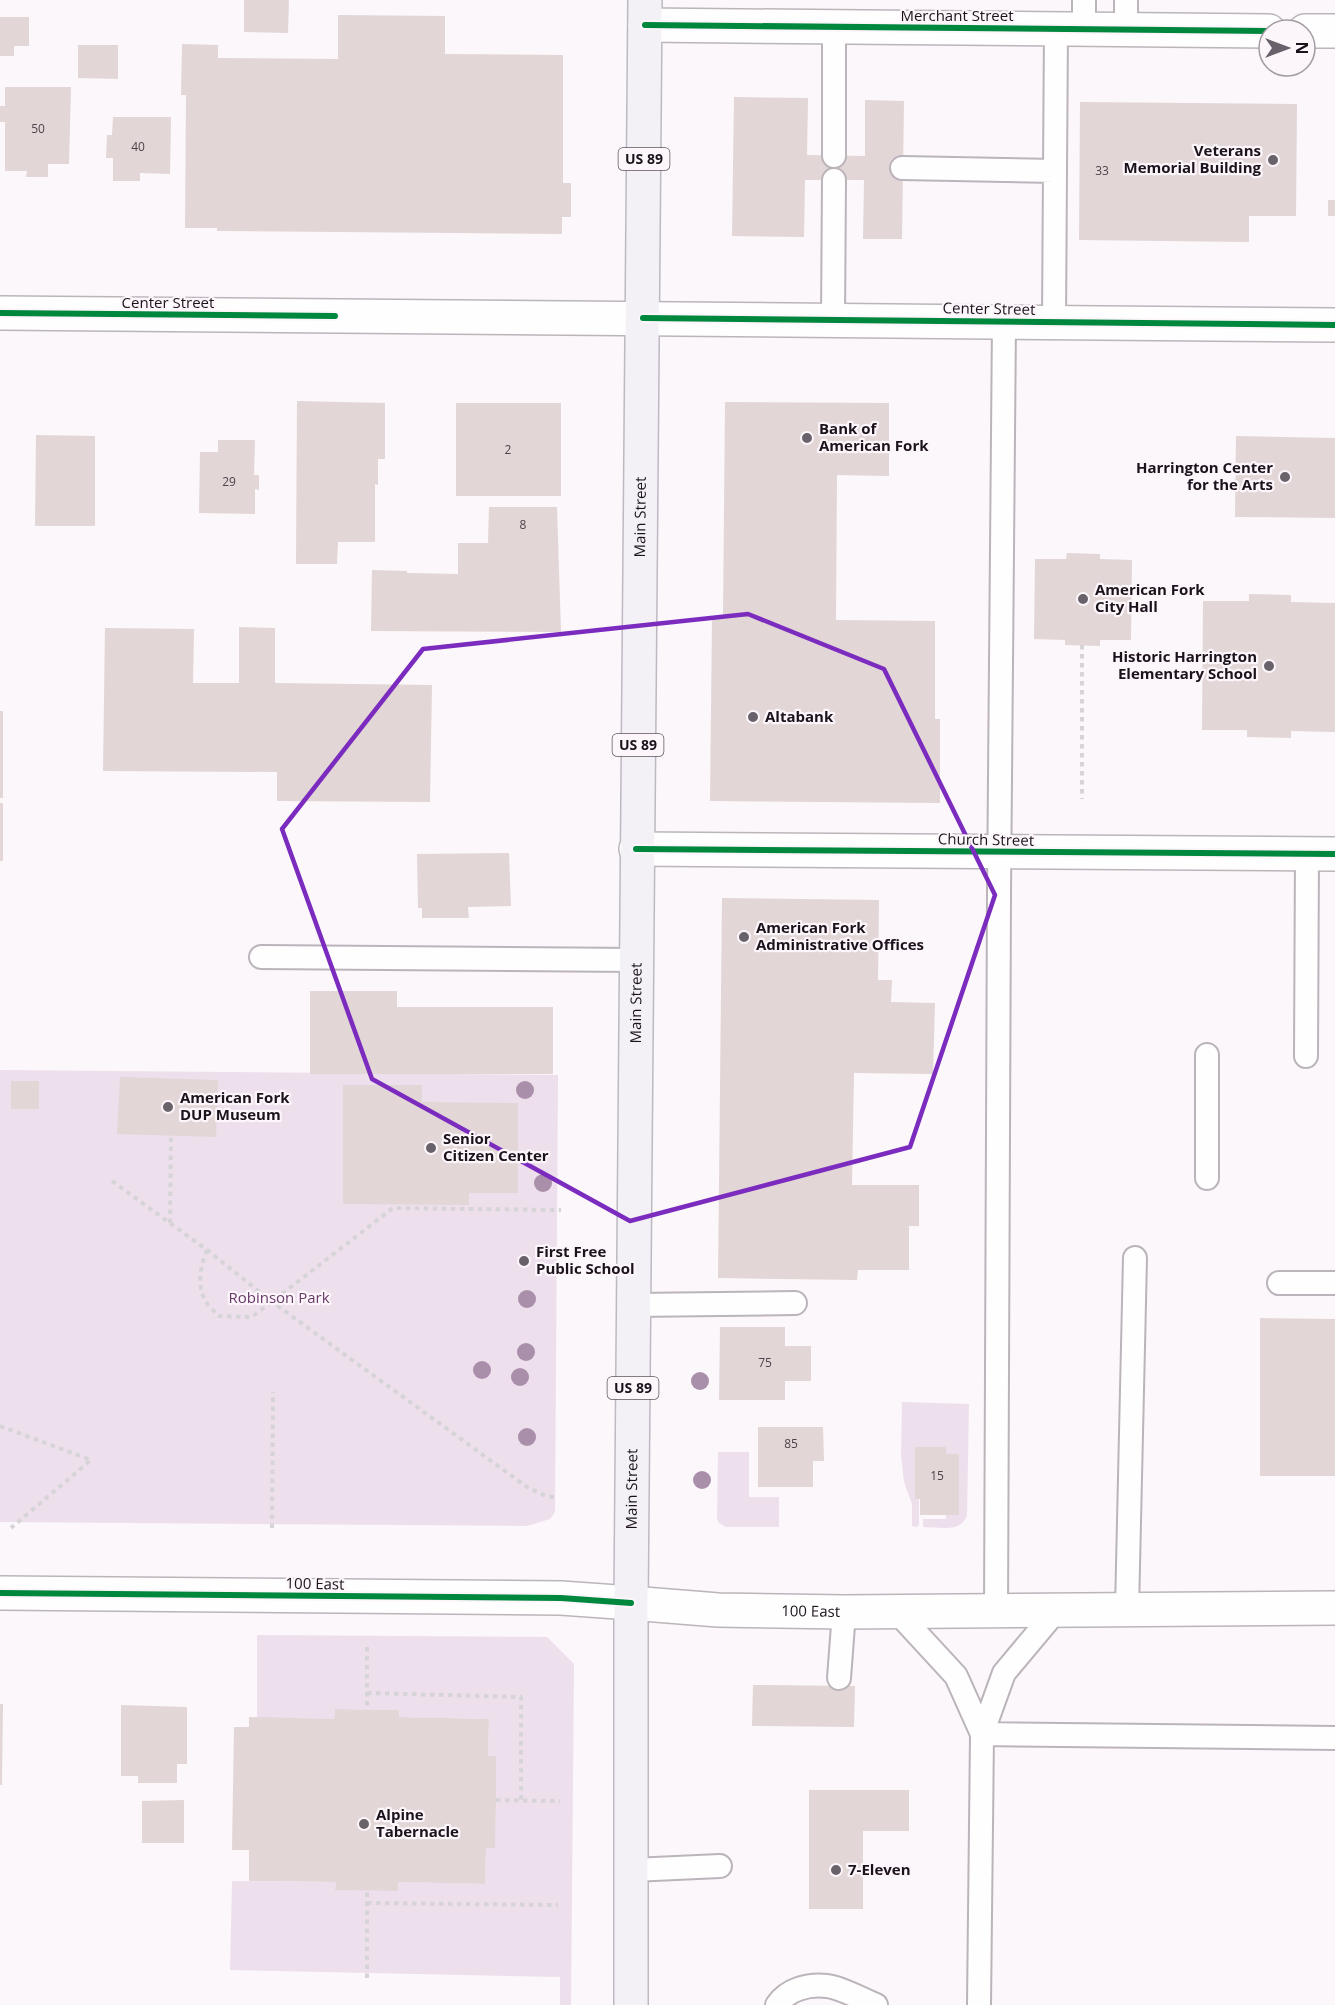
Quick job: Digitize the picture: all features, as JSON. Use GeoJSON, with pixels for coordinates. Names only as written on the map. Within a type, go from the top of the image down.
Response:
{"type":"FeatureCollection","features":[{"type":"Feature","properties":{"kind":"main road","name":"Main Street"},"geometry":{"type":"LineString","coordinates":[[631,2005],[636,849],[645,13]]}},
{"type":"Feature","properties":{"kind":"street","name":"Merchant Street"},"geometry":{"type":"LineString","coordinates":[[645,13],[834,27],[1075,19],[1126,15],[1257,30]]}},
{"type":"Feature","properties":{"kind":"street"},"geometry":{"type":"LineString","coordinates":[[1317,31],[1335,31]]}},
{"type":"Feature","properties":{"kind":"street","name":"Center Street"},"geometry":{"type":"LineString","coordinates":[[0,313],[1335,326]]}},
{"type":"Feature","properties":{"kind":"street","name":"Church Street"},"geometry":{"type":"LineString","coordinates":[[636,849],[1321,854]]}},
{"type":"Feature","properties":{"kind":"street","name":"100 East"},"geometry":{"type":"LineString","coordinates":[[0,1593],[561,1598],[718,1610],[844,1612],[1335,1608]]}},
{"type":"Feature","properties":{"kind":"lane"},"geometry":{"type":"LineString","coordinates":[[1054,322],[1055,171],[1075,19]]}},
{"type":"Feature","properties":{"kind":"lane"},"geometry":{"type":"LineString","coordinates":[[834,27],[834,156]]}},
{"type":"Feature","properties":{"kind":"lane"},"geometry":{"type":"LineString","coordinates":[[902,168],[1055,171]]}},
{"type":"Feature","properties":{"kind":"lane"},"geometry":{"type":"LineString","coordinates":[[833,320],[834,180]]}},
{"type":"Feature","properties":{"kind":"lane"},"geometry":{"type":"LineString","coordinates":[[996,1611],[1004,321]]}},
{"type":"Feature","properties":{"kind":"lane"},"geometry":{"type":"LineString","coordinates":[[1306,1056],[1321,854]]}},
{"type":"Feature","properties":{"kind":"lane"},"geometry":{"type":"LineString","coordinates":[[261,957],[636,960]]}},
{"type":"Feature","properties":{"kind":"lane"},"geometry":{"type":"LineString","coordinates":[[1207,1055],[1207,1178]]}},
{"type":"Feature","properties":{"kind":"lane"},"geometry":{"type":"LineString","coordinates":[[1127,1610],[1136,1258]]}},
{"type":"Feature","properties":{"kind":"lane"},"geometry":{"type":"LineString","coordinates":[[1279,1283],[1335,1283]]}},
{"type":"Feature","properties":{"kind":"lane"},"geometry":{"type":"LineString","coordinates":[[633,1305],[795,1303]]}},
{"type":"Feature","properties":{"kind":"lane"},"geometry":{"type":"LineString","coordinates":[[979,2005],[982,1734],[1004,1673],[1056,1611]]}},
{"type":"Feature","properties":{"kind":"lane"},"geometry":{"type":"LineString","coordinates":[[839,1678],[844,1612]]}},
{"type":"Feature","properties":{"kind":"lane"},"geometry":{"type":"LineString","coordinates":[[897,1612],[956,1676],[982,1734]]}},
{"type":"Feature","properties":{"kind":"lane"},"geometry":{"type":"LineString","coordinates":[[982,1734],[1335,1738]]}},
{"type":"Feature","properties":{"kind":"lane"},"geometry":{"type":"LineString","coordinates":[[632,1870],[720,1866]]}},
{"type":"Feature","properties":{"kind":"lane"},"geometry":{"type":"LineString","coordinates":[[777,2005],[784,1995],[793,1991],[829,1986],[876,2005]]}},
{"type":"Feature","properties":{"kind":"path"},"geometry":{"type":"LineString","coordinates":[[1082,645],[1082,799]]}},
{"type":"Feature","properties":{"kind":"path"},"geometry":{"type":"LineString","coordinates":[[170,1223],[171,1132]]}},
{"type":"Feature","properties":{"kind":"path"},"geometry":{"type":"LineString","coordinates":[[111,1181],[207,1250],[271,1301],[527,1486],[546,1496],[558,1498]]}},
{"type":"Feature","properties":{"kind":"path"},"geometry":{"type":"LineString","coordinates":[[207,1250],[200,1276],[204,1298],[219,1316],[252,1317],[393,1208],[561,1210]]}},
{"type":"Feature","properties":{"kind":"path"},"geometry":{"type":"LineString","coordinates":[[272,1528],[273,1392]]}},
{"type":"Feature","properties":{"kind":"path"},"geometry":{"type":"LineString","coordinates":[[0,1426],[90,1460],[11,1528]]}},
{"type":"Feature","properties":{"kind":"path"},"geometry":{"type":"LineString","coordinates":[[367,1647],[367,1710]]}},
{"type":"Feature","properties":{"kind":"path"},"geometry":{"type":"LineString","coordinates":[[367,1693],[521,1697],[521,1800]]}},
{"type":"Feature","properties":{"kind":"path"},"geometry":{"type":"LineString","coordinates":[[496,1800],[560,1801]]}},
{"type":"Feature","properties":{"kind":"path"},"geometry":{"type":"LineString","coordinates":[[367,1890],[367,1978]]}},
{"type":"Feature","properties":{"kind":"path"},"geometry":{"type":"LineString","coordinates":[[367,1903],[558,1905]]}},
{"type":"Feature","properties":{"kind":"highlighted area"},"geometry":{"type":"Polygon","coordinates":[[[748,614],[884,669],[995,895],[910,1147],[630,1221],[372,1079],[282,829],[423,649],[748,614]]]}},
{"type":"Feature","properties":{"kind":"green space","name":"Robinson Park"},"geometry":{"type":"Polygon","coordinates":[[[0,1070],[558,1075],[555,1512],[550,1519],[527,1526],[0,1522],[0,1070]]]}},
{"type":"Feature","properties":{"kind":"green space"},"geometry":{"type":"Polygon","coordinates":[[[902,1402],[969,1404],[967,1515],[964,1521],[955,1527],[923,1527],[923,1519],[946,1519],[946,1515],[959,1515],[959,1454],[946,1454],[945,1447],[915,1447],[919,1525],[912,1526],[912,1504],[904,1482],[901,1455],[902,1402]]]}},
{"type":"Feature","properties":{"kind":"green space"},"geometry":{"type":"Polygon","coordinates":[[[718,1452],[749,1452],[749,1497],[779,1497],[779,1527],[726,1527],[719,1523],[717,1519],[718,1452]]]}},
{"type":"Feature","properties":{"kind":"green space"},"geometry":{"type":"Polygon","coordinates":[[[257,1635],[547,1637],[574,1664],[571,2005],[560,2005],[560,1977],[230,1970],[232,1881],[336,1882],[335,1889],[398,1891],[398,1882],[485,1884],[486,1848],[495,1848],[496,1757],[488,1756],[489,1719],[399,1717],[399,1710],[335,1709],[334,1719],[257,1718],[257,1635]]]}},
{"type":"Feature","properties":{"kind":"building"},"geometry":{"type":"Polygon","coordinates":[[[244,0],[289,0],[288,33],[244,32],[244,0]]]}},
{"type":"Feature","properties":{"kind":"building"},"geometry":{"type":"Polygon","coordinates":[[[338,15],[445,16],[445,54],[563,55],[563,183],[571,183],[571,217],[562,217],[562,234],[217,231],[217,228],[185,228],[186,95],[181,95],[182,44],[218,45],[218,58],[338,59],[338,15]]]}},
{"type":"Feature","properties":{"kind":"building"},"geometry":{"type":"Polygon","coordinates":[[[0,17],[29,17],[29,46],[14,46],[14,56],[0,56],[0,17]]]}},
{"type":"Feature","properties":{"kind":"building"},"geometry":{"type":"Polygon","coordinates":[[[78,45],[118,45],[118,79],[78,78],[78,45]]]}},
{"type":"Feature","properties":{"kind":"building"},"geometry":{"type":"Polygon","coordinates":[[[5,87],[71,87],[69,164],[48,164],[48,177],[26,177],[27,171],[5,171],[5,122],[0,122],[0,106],[5,106],[5,87]]]}},
{"type":"Feature","properties":{"kind":"building"},"geometry":{"type":"Polygon","coordinates":[[[734,97],[808,98],[807,155],[865,156],[865,100],[904,101],[902,239],[863,239],[864,180],[805,180],[804,237],[732,236],[734,97]]]}},
{"type":"Feature","properties":{"kind":"building"},"geometry":{"type":"Polygon","coordinates":[[[1080,102],[1297,104],[1296,216],[1249,216],[1249,242],[1079,240],[1080,102]]]}},
{"type":"Feature","properties":{"kind":"building"},"geometry":{"type":"Polygon","coordinates":[[[113,117],[171,117],[170,174],[140,173],[140,181],[113,181],[113,158],[106,158],[107,135],[112,135],[113,117]]]}},
{"type":"Feature","properties":{"kind":"building"},"geometry":{"type":"Polygon","coordinates":[[[1328,200],[1335,200],[1335,216],[1328,216],[1328,200]]]}},
{"type":"Feature","properties":{"kind":"building"},"geometry":{"type":"Polygon","coordinates":[[[297,401],[385,403],[385,459],[378,459],[378,485],[375,484],[375,542],[338,542],[337,564],[296,564],[297,401]]]}},
{"type":"Feature","properties":{"kind":"building"},"geometry":{"type":"Polygon","coordinates":[[[725,402],[889,403],[889,476],[837,475],[836,620],[935,621],[935,719],[940,719],[940,803],[710,801],[712,619],[723,618],[725,402]]]}},
{"type":"Feature","properties":{"kind":"building"},"geometry":{"type":"Polygon","coordinates":[[[456,403],[561,403],[561,496],[456,496],[456,403]]]}},
{"type":"Feature","properties":{"kind":"building"},"geometry":{"type":"Polygon","coordinates":[[[36,435],[95,436],[95,526],[35,526],[36,435]]]}},
{"type":"Feature","properties":{"kind":"building","name":"Harrington Center for the Arts"},"geometry":{"type":"Polygon","coordinates":[[[1236,436],[1335,438],[1335,518],[1235,517],[1236,436]]]}},
{"type":"Feature","properties":{"kind":"building"},"geometry":{"type":"Polygon","coordinates":[[[218,440],[255,440],[254,475],[259,475],[259,490],[255,489],[255,514],[199,513],[200,452],[218,452],[218,440]]]}},
{"type":"Feature","properties":{"kind":"building"},"geometry":{"type":"Polygon","coordinates":[[[489,507],[557,507],[561,632],[371,631],[372,570],[458,574],[458,543],[488,543],[489,507]]]}},
{"type":"Feature","properties":{"kind":"building","name":"American Fork City Hall"},"geometry":{"type":"Polygon","coordinates":[[[1067,553],[1100,554],[1100,559],[1132,560],[1131,640],[1100,640],[1100,646],[1065,645],[1065,640],[1034,639],[1035,559],[1066,559],[1067,553]]]}},
{"type":"Feature","properties":{"kind":"building","name":"Historic Harrington Elementary School"},"geometry":{"type":"Polygon","coordinates":[[[1249,594],[1291,595],[1291,602],[1335,603],[1335,732],[1291,731],[1291,738],[1247,737],[1247,730],[1202,730],[1203,601],[1249,601],[1249,594]]]}},
{"type":"Feature","properties":{"kind":"building"},"geometry":{"type":"Polygon","coordinates":[[[239,627],[275,628],[275,683],[432,685],[430,802],[277,801],[277,772],[103,771],[105,628],[194,629],[193,683],[239,683],[239,627]]]}},
{"type":"Feature","properties":{"kind":"building"},"geometry":{"type":"Polygon","coordinates":[[[0,711],[3,711],[3,798],[0,798],[0,711]]]}},
{"type":"Feature","properties":{"kind":"building"},"geometry":{"type":"Polygon","coordinates":[[[0,803],[3,803],[3,861],[0,861],[0,803]]]}},
{"type":"Feature","properties":{"kind":"building"},"geometry":{"type":"Polygon","coordinates":[[[509,853],[511,906],[468,907],[469,918],[422,918],[422,908],[418,908],[417,854],[509,853]]]}},
{"type":"Feature","properties":{"kind":"building"},"geometry":{"type":"Polygon","coordinates":[[[722,898],[879,900],[878,980],[892,980],[891,1002],[935,1003],[933,1074],[854,1073],[852,1185],[919,1185],[919,1226],[909,1226],[909,1270],[858,1270],[857,1280],[718,1278],[722,898]]]}},
{"type":"Feature","properties":{"kind":"building"},"geometry":{"type":"Polygon","coordinates":[[[310,991],[397,991],[397,1007],[553,1007],[553,1074],[310,1074],[310,991]]]}},
{"type":"Feature","properties":{"kind":"building","name":"American Fork DUP Museum"},"geometry":{"type":"Polygon","coordinates":[[[120,1077],[218,1080],[216,1137],[117,1134],[120,1077]]]}},
{"type":"Feature","properties":{"kind":"building"},"geometry":{"type":"Polygon","coordinates":[[[11,1081],[39,1081],[39,1109],[11,1109],[11,1081]]]}},
{"type":"Feature","properties":{"kind":"building","name":"Senior Citizen Center"},"geometry":{"type":"Polygon","coordinates":[[[343,1085],[422,1085],[422,1102],[518,1103],[518,1193],[469,1193],[469,1205],[343,1204],[343,1085]]]}},
{"type":"Feature","properties":{"kind":"building"},"geometry":{"type":"Polygon","coordinates":[[[1260,1318],[1335,1319],[1335,1476],[1260,1476],[1260,1318]]]}},
{"type":"Feature","properties":{"kind":"building"},"geometry":{"type":"Polygon","coordinates":[[[720,1327],[785,1327],[785,1346],[811,1346],[811,1381],[785,1381],[785,1400],[719,1400],[720,1327]]]}},
{"type":"Feature","properties":{"kind":"building"},"geometry":{"type":"Polygon","coordinates":[[[758,1427],[823,1427],[824,1461],[813,1461],[813,1487],[758,1487],[758,1427]]]}},
{"type":"Feature","properties":{"kind":"building"},"geometry":{"type":"Polygon","coordinates":[[[915,1447],[946,1447],[946,1454],[959,1454],[959,1515],[920,1515],[920,1499],[915,1499],[915,1447]]]}},
{"type":"Feature","properties":{"kind":"building"},"geometry":{"type":"Polygon","coordinates":[[[753,1685],[855,1686],[854,1727],[752,1726],[753,1685]]]}},
{"type":"Feature","properties":{"kind":"building"},"geometry":{"type":"Polygon","coordinates":[[[0,1704],[3,1704],[2,1785],[0,1785],[0,1704]]]}},
{"type":"Feature","properties":{"kind":"building"},"geometry":{"type":"Polygon","coordinates":[[[121,1705],[187,1707],[187,1764],[177,1764],[177,1783],[138,1783],[138,1776],[121,1776],[121,1705]]]}},
{"type":"Feature","properties":{"kind":"building","name":"Alpine Tabernacle"},"geometry":{"type":"Polygon","coordinates":[[[335,1709],[399,1710],[399,1717],[489,1719],[488,1756],[496,1756],[495,1848],[486,1848],[485,1884],[398,1882],[398,1891],[335,1890],[336,1882],[249,1881],[249,1850],[232,1850],[234,1727],[249,1727],[249,1717],[334,1719],[335,1709]]]}},
{"type":"Feature","properties":{"kind":"building","name":"7-Eleven"},"geometry":{"type":"Polygon","coordinates":[[[809,1790],[909,1790],[909,1831],[863,1831],[863,1909],[809,1909],[809,1790]]]}},
{"type":"Feature","properties":{"kind":"building"},"geometry":{"type":"Polygon","coordinates":[[[184,1800],[184,1843],[142,1843],[142,1801],[184,1800]]]}},
{"type":"Feature","properties":{"kind":"cycle path"},"geometry":{"type":"LineString","coordinates":[[645,25],[1257,31]]}},
{"type":"Feature","properties":{"kind":"cycle path"},"geometry":{"type":"LineString","coordinates":[[0,313],[335,316]]}},
{"type":"Feature","properties":{"kind":"cycle path"},"geometry":{"type":"LineString","coordinates":[[643,318],[1335,325]]}},
{"type":"Feature","properties":{"kind":"cycle path"},"geometry":{"type":"LineString","coordinates":[[636,849],[1335,854]]}},
{"type":"Feature","properties":{"kind":"cycle path"},"geometry":{"type":"LineString","coordinates":[[0,1593],[561,1598],[631,1603]]}},
{"type":"Feature","properties":{"kind":"place","name":"Veterans Memorial Building"},"geometry":{"type":"Point","coordinates":[1273,160]}},
{"type":"Feature","properties":{"kind":"place","name":"Bank of American Fork"},"geometry":{"type":"Point","coordinates":[807,438]}},
{"type":"Feature","properties":{"kind":"place","name":"Harrington Center for the Arts"},"geometry":{"type":"Point","coordinates":[1285,477]}},
{"type":"Feature","properties":{"kind":"place","name":"American Fork City Hall"},"geometry":{"type":"Point","coordinates":[1083,599]}},
{"type":"Feature","properties":{"kind":"place","name":"Historic Harrington Elementary School"},"geometry":{"type":"Point","coordinates":[1269,666]}},
{"type":"Feature","properties":{"kind":"place","name":"Altabank"},"geometry":{"type":"Point","coordinates":[753,717]}},
{"type":"Feature","properties":{"kind":"place","name":"American Fork Administrative Offices"},"geometry":{"type":"Point","coordinates":[744,937]}},
{"type":"Feature","properties":{"kind":"place","name":"American Fork DUP Museum"},"geometry":{"type":"Point","coordinates":[168,1107]}},
{"type":"Feature","properties":{"kind":"place","name":"Senior Citizen Center"},"geometry":{"type":"Point","coordinates":[431,1148]}},
{"type":"Feature","properties":{"kind":"place","name":"First Free Public School"},"geometry":{"type":"Point","coordinates":[524,1261]}},
{"type":"Feature","properties":{"kind":"place","name":"Alpine Tabernacle"},"geometry":{"type":"Point","coordinates":[364,1824]}},
{"type":"Feature","properties":{"kind":"place","name":"7-Eleven"},"geometry":{"type":"Point","coordinates":[836,1870]}}]}
